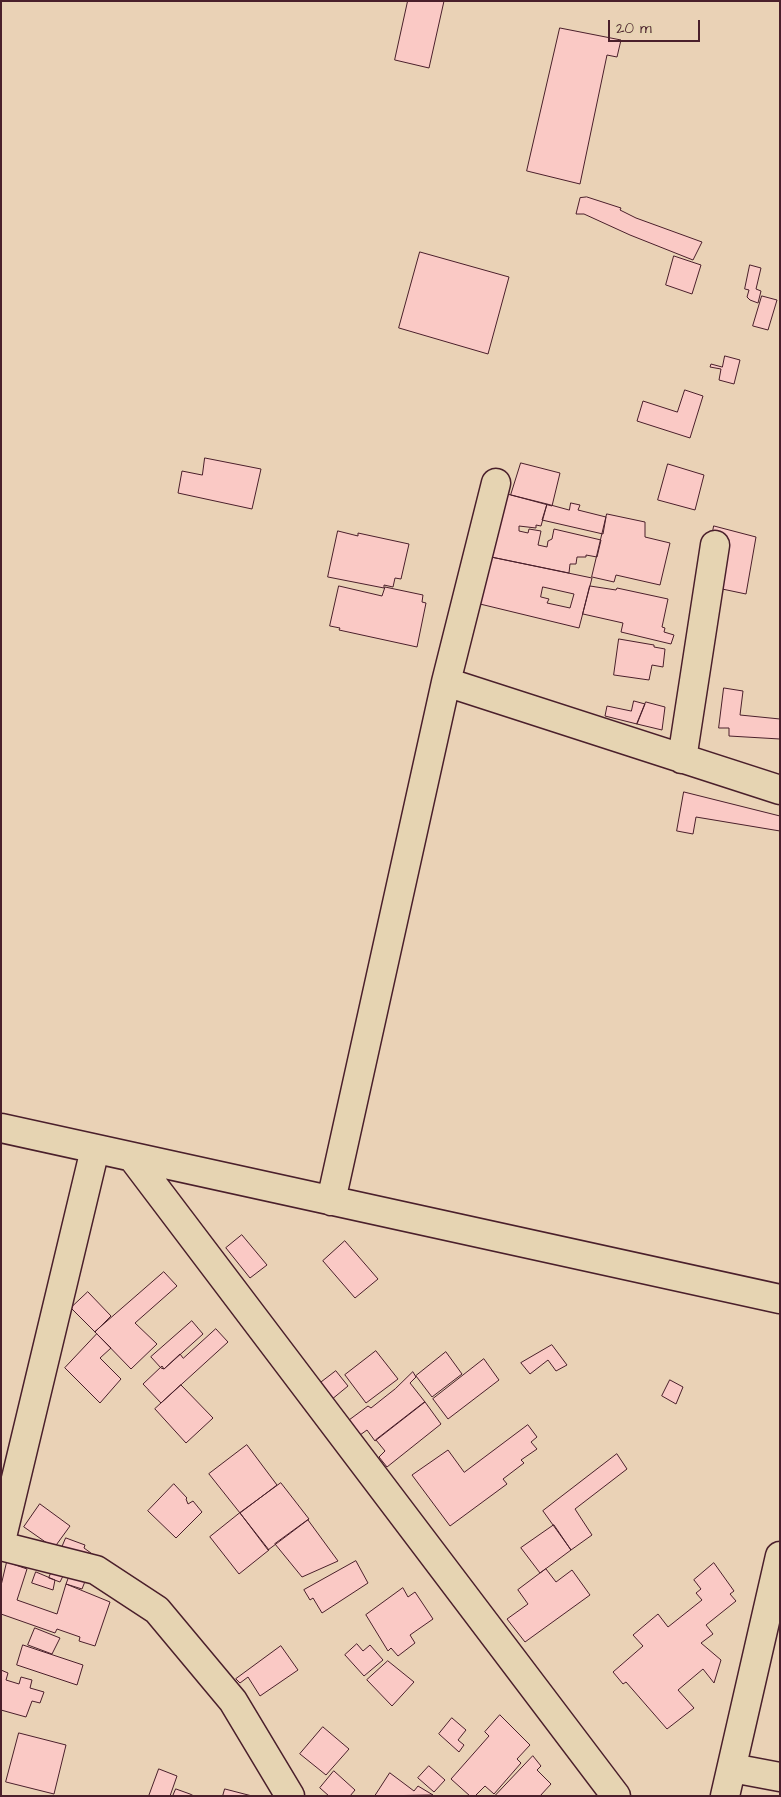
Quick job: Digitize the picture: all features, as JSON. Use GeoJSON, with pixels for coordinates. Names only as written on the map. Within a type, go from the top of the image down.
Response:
{"type":"FeatureCollection","features":[{"type":"Feature","properties":{"kind":"street"},"geometry":{"type":"LineString","coordinates":[[331,1201],[446,682],[496,483]]}},
{"type":"Feature","properties":{"kind":"street"},"geometry":{"type":"LineString","coordinates":[[682,759],[714,545]]}},
{"type":"Feature","properties":{"kind":"street"},"geometry":{"type":"LineString","coordinates":[[446,682],[780,790]]}},
{"type":"Feature","properties":{"kind":"street"},"geometry":{"type":"LineString","coordinates":[[1,1128],[780,1300]]}},
{"type":"Feature","properties":{"kind":"street"},"geometry":{"type":"LineString","coordinates":[[1,1541],[95,1149]]}},
{"type":"Feature","properties":{"kind":"street"},"geometry":{"type":"LineString","coordinates":[[132,1157],[616,1796]]}},
{"type":"Feature","properties":{"kind":"street"},"geometry":{"type":"LineString","coordinates":[[1,1546],[96,1570],[157,1610],[233,1701],[290,1796]]}},
{"type":"Feature","properties":{"kind":"street"},"geometry":{"type":"LineString","coordinates":[[725,1796],[780,1556]]}},
{"type":"Feature","properties":{"kind":"street"},"geometry":{"type":"LineString","coordinates":[[732,1768],[780,1777]]}},
{"type":"Feature","properties":{"kind":"building"},"geometry":{"type":"Polygon","coordinates":[[[408,1],[444,1],[429,68],[395,60],[408,1]]]}},
{"type":"Feature","properties":{"kind":"building"},"geometry":{"type":"Polygon","coordinates":[[[560,28],[621,40],[617,57],[607,55],[580,184],[527,171],[560,28]]]}},
{"type":"Feature","properties":{"kind":"building"},"geometry":{"type":"Polygon","coordinates":[[[587,197],[621,208],[620,210],[636,218],[702,242],[693,260],[584,214],[576,214],[580,198],[587,197]]]}},
{"type":"Feature","properties":{"kind":"building"},"geometry":{"type":"Polygon","coordinates":[[[420,252],[509,277],[488,354],[399,328],[420,252]]]}},
{"type":"Feature","properties":{"kind":"building"},"geometry":{"type":"Polygon","coordinates":[[[674,256],[701,265],[692,294],[666,285],[674,256]]]}},
{"type":"Feature","properties":{"kind":"building"},"geometry":{"type":"Polygon","coordinates":[[[750,265],[761,268],[756,289],[761,291],[758,303],[747,297],[749,290],[745,289],[750,265]]]}},
{"type":"Feature","properties":{"kind":"building"},"geometry":{"type":"Polygon","coordinates":[[[762,296],[777,300],[768,330],[753,326],[762,296]]]}},
{"type":"Feature","properties":{"kind":"building"},"geometry":{"type":"Polygon","coordinates":[[[725,356],[740,360],[734,384],[719,380],[721,369],[710,367],[711,364],[722,367],[725,356]]]}},
{"type":"Feature","properties":{"kind":"building"},"geometry":{"type":"Polygon","coordinates":[[[685,390],[703,396],[690,438],[637,421],[643,401],[677,412],[685,390]]]}},
{"type":"Feature","properties":{"kind":"building"},"geometry":{"type":"Polygon","coordinates":[[[205,458],[261,469],[252,509],[178,493],[182,471],[202,475],[205,458]]]}},
{"type":"Feature","properties":{"kind":"building"},"geometry":{"type":"Polygon","coordinates":[[[521,463],[560,473],[552,506],[511,495],[521,463]]]}},
{"type":"Feature","properties":{"kind":"building"},"geometry":{"type":"Polygon","coordinates":[[[668,464],[704,475],[695,510],[658,500],[668,464]]]}},
{"type":"Feature","properties":{"kind":"building"},"geometry":{"type":"Polygon","coordinates":[[[503,493],[547,504],[541,526],[536,525],[536,528],[519,526],[519,531],[528,533],[529,529],[541,531],[538,545],[547,547],[548,541],[552,539],[554,529],[601,540],[597,557],[586,555],[586,557],[577,557],[576,564],[570,564],[569,573],[491,557],[503,493]]]}},
{"type":"Feature","properties":{"kind":"building"},"geometry":{"type":"Polygon","coordinates":[[[571,503],[580,505],[578,510],[606,517],[603,534],[542,520],[547,504],[569,510],[571,503]]]}},
{"type":"Feature","properties":{"kind":"building"},"geometry":{"type":"Polygon","coordinates":[[[607,514],[645,522],[645,537],[670,543],[660,585],[616,575],[614,582],[592,577],[607,514]]]}},
{"type":"Feature","properties":{"kind":"building"},"geometry":{"type":"Polygon","coordinates":[[[714,526],[756,537],[746,594],[703,585],[714,526]]]}},
{"type":"Feature","properties":{"kind":"building"},"geometry":{"type":"Polygon","coordinates":[[[338,531],[358,536],[358,533],[409,544],[401,579],[395,578],[393,587],[384,585],[384,588],[328,577],[338,531]]]}},
{"type":"Feature","properties":{"kind":"building"},"geometry":{"type":"Polygon","coordinates":[[[491,557],[592,578],[579,628],[480,604],[491,557]],[[543,587],[541,597],[549,599],[547,603],[570,608],[574,594],[543,587]]]}},
{"type":"Feature","properties":{"kind":"building"},"geometry":{"type":"Polygon","coordinates":[[[339,586],[382,596],[385,587],[423,595],[422,602],[426,603],[417,647],[339,630],[340,628],[330,626],[339,586]]]}},
{"type":"Feature","properties":{"kind":"building"},"geometry":{"type":"Polygon","coordinates":[[[590,586],[616,590],[617,588],[668,599],[662,627],[665,628],[664,632],[674,635],[671,644],[621,632],[623,623],[583,614],[590,586]]]}},
{"type":"Feature","properties":{"kind":"building"},"geometry":{"type":"Polygon","coordinates":[[[619,639],[654,645],[654,647],[665,649],[663,667],[652,665],[649,680],[614,675],[619,639]]]}},
{"type":"Feature","properties":{"kind":"building"},"geometry":{"type":"Polygon","coordinates":[[[724,688],[743,691],[740,715],[780,719],[780,739],[729,736],[729,728],[719,728],[724,688]]]}},
{"type":"Feature","properties":{"kind":"building"},"geometry":{"type":"Polygon","coordinates":[[[634,701],[645,704],[637,724],[605,716],[607,706],[631,711],[634,701]]]}},
{"type":"Feature","properties":{"kind":"building"},"geometry":{"type":"Polygon","coordinates":[[[646,702],[665,707],[662,730],[637,724],[646,702]]]}},
{"type":"Feature","properties":{"kind":"building"},"geometry":{"type":"Polygon","coordinates":[[[684,792],[780,816],[780,831],[696,817],[693,834],[677,831],[684,792]]]}},
{"type":"Feature","properties":{"kind":"building"},"geometry":{"type":"Polygon","coordinates":[[[242,1235],[267,1265],[250,1278],[226,1248],[242,1235]]]}},
{"type":"Feature","properties":{"kind":"building"},"geometry":{"type":"Polygon","coordinates":[[[345,1241],[378,1279],[355,1298],[323,1261],[345,1241]]]}},
{"type":"Feature","properties":{"kind":"building"},"geometry":{"type":"Polygon","coordinates":[[[164,1272],[177,1286],[135,1323],[157,1344],[131,1369],[95,1332],[164,1272]]]}},
{"type":"Feature","properties":{"kind":"building"},"geometry":{"type":"Polygon","coordinates":[[[88,1292],[111,1316],[95,1332],[71,1308],[88,1292]]]}},
{"type":"Feature","properties":{"kind":"building"},"geometry":{"type":"Polygon","coordinates":[[[192,1321],[203,1334],[164,1369],[161,1368],[151,1357],[192,1321]]]}},
{"type":"Feature","properties":{"kind":"building"},"geometry":{"type":"Polygon","coordinates":[[[216,1329],[228,1342],[161,1403],[143,1384],[162,1366],[164,1369],[180,1354],[183,1358],[216,1329]]]}},
{"type":"Feature","properties":{"kind":"building"},"geometry":{"type":"Polygon","coordinates":[[[97,1334],[111,1348],[100,1358],[121,1379],[100,1403],[65,1368],[97,1334]]]}},
{"type":"Feature","properties":{"kind":"building"},"geometry":{"type":"Polygon","coordinates":[[[552,1345],[567,1365],[556,1371],[548,1360],[530,1374],[521,1363],[552,1345]]]}},
{"type":"Feature","properties":{"kind":"building"},"geometry":{"type":"Polygon","coordinates":[[[376,1351],[398,1379],[366,1403],[345,1375],[376,1351]]]}},
{"type":"Feature","properties":{"kind":"building"},"geometry":{"type":"Polygon","coordinates":[[[446,1352],[462,1374],[432,1397],[416,1376],[446,1352]]]}},
{"type":"Feature","properties":{"kind":"building"},"geometry":{"type":"Polygon","coordinates":[[[484,1359],[499,1380],[448,1419],[433,1399],[484,1359]]]}},
{"type":"Feature","properties":{"kind":"building"},"geometry":{"type":"Polygon","coordinates":[[[336,1371],[348,1386],[331,1400],[319,1384],[336,1371]]]}},
{"type":"Feature","properties":{"kind":"building"},"geometry":{"type":"Polygon","coordinates":[[[413,1372],[416,1377],[410,1383],[425,1402],[375,1441],[367,1430],[360,1435],[349,1420],[368,1406],[371,1408],[413,1372]]]}},
{"type":"Feature","properties":{"kind":"building"},"geometry":{"type":"Polygon","coordinates":[[[670,1380],[683,1387],[676,1404],[662,1396],[670,1380]]]}},
{"type":"Feature","properties":{"kind":"building"},"geometry":{"type":"Polygon","coordinates":[[[181,1385],[213,1418],[186,1443],[155,1409],[181,1385]]]}},
{"type":"Feature","properties":{"kind":"building"},"geometry":{"type":"Polygon","coordinates":[[[425,1402],[441,1424],[387,1467],[379,1457],[385,1451],[376,1440],[425,1402]]]}},
{"type":"Feature","properties":{"kind":"building"},"geometry":{"type":"Polygon","coordinates":[[[528,1425],[537,1437],[531,1442],[537,1449],[521,1460],[524,1463],[503,1479],[507,1484],[450,1526],[412,1475],[448,1450],[464,1472],[528,1425]]]}},
{"type":"Feature","properties":{"kind":"building"},"geometry":{"type":"Polygon","coordinates":[[[247,1445],[277,1485],[240,1513],[209,1474],[247,1445]]]}},
{"type":"Feature","properties":{"kind":"building"},"geometry":{"type":"Polygon","coordinates":[[[617,1454],[627,1469],[575,1509],[592,1535],[571,1550],[543,1511],[617,1454]]]}},
{"type":"Feature","properties":{"kind":"building"},"geometry":{"type":"Polygon","coordinates":[[[281,1483],[309,1519],[268,1550],[240,1513],[281,1483]]]}},
{"type":"Feature","properties":{"kind":"building"},"geometry":{"type":"Polygon","coordinates":[[[174,1484],[187,1498],[188,1504],[193,1501],[202,1512],[176,1538],[148,1511],[174,1484]]]}},
{"type":"Feature","properties":{"kind":"building"},"geometry":{"type":"Polygon","coordinates":[[[40,1504],[70,1526],[54,1548],[24,1527],[40,1504]]]}},
{"type":"Feature","properties":{"kind":"building"},"geometry":{"type":"Polygon","coordinates":[[[240,1513],[269,1550],[239,1574],[210,1537],[240,1513]]]}},
{"type":"Feature","properties":{"kind":"building"},"geometry":{"type":"Polygon","coordinates":[[[308,1520],[338,1561],[302,1577],[275,1544],[308,1520]]]}},
{"type":"Feature","properties":{"kind":"building"},"geometry":{"type":"Polygon","coordinates":[[[554,1525],[571,1550],[540,1573],[521,1548],[554,1525]]]}},
{"type":"Feature","properties":{"kind":"building"},"geometry":{"type":"Polygon","coordinates":[[[66,1538],[85,1545],[84,1548],[95,1556],[82,1589],[66,1584],[69,1576],[64,1574],[60,1582],[49,1578],[66,1538]]]}},
{"type":"Feature","properties":{"kind":"building"},"geometry":{"type":"Polygon","coordinates":[[[356,1561],[368,1583],[322,1613],[313,1598],[310,1600],[304,1590],[356,1561]]]}},
{"type":"Feature","properties":{"kind":"building"},"geometry":{"type":"Polygon","coordinates":[[[7,1562],[27,1569],[17,1600],[57,1614],[66,1584],[110,1602],[95,1646],[79,1641],[80,1637],[57,1629],[55,1633],[1,1614],[1,1586],[7,1562]]]}},
{"type":"Feature","properties":{"kind":"building"},"geometry":{"type":"Polygon","coordinates":[[[714,1563],[734,1591],[730,1594],[736,1601],[706,1625],[713,1634],[701,1643],[721,1660],[714,1683],[703,1669],[678,1690],[694,1708],[667,1729],[626,1682],[623,1684],[613,1672],[643,1646],[633,1635],[658,1614],[668,1627],[702,1600],[696,1593],[701,1589],[694,1580],[714,1563]]]}},
{"type":"Feature","properties":{"kind":"building"},"geometry":{"type":"Polygon","coordinates":[[[546,1569],[556,1582],[572,1570],[590,1595],[525,1642],[507,1619],[528,1604],[518,1590],[546,1569]]]}},
{"type":"Feature","properties":{"kind":"building"},"geometry":{"type":"Polygon","coordinates":[[[36,1572],[55,1580],[53,1590],[32,1583],[36,1572]]]}},
{"type":"Feature","properties":{"kind":"building"},"geometry":{"type":"Polygon","coordinates":[[[403,1588],[408,1597],[415,1592],[433,1619],[410,1635],[415,1643],[398,1656],[391,1648],[388,1651],[366,1615],[403,1588]]]}},
{"type":"Feature","properties":{"kind":"building"},"geometry":{"type":"Polygon","coordinates":[[[35,1628],[60,1638],[52,1654],[28,1645],[35,1628]]]}},
{"type":"Feature","properties":{"kind":"building"},"geometry":{"type":"Polygon","coordinates":[[[357,1644],[363,1651],[370,1645],[383,1660],[364,1676],[345,1655],[357,1644]]]}},
{"type":"Feature","properties":{"kind":"building"},"geometry":{"type":"Polygon","coordinates":[[[23,1645],[83,1665],[77,1685],[17,1665],[23,1645]]]}},
{"type":"Feature","properties":{"kind":"building"},"geometry":{"type":"Polygon","coordinates":[[[281,1646],[298,1670],[260,1696],[248,1677],[240,1683],[236,1679],[281,1646]]]}},
{"type":"Feature","properties":{"kind":"building"},"geometry":{"type":"Polygon","coordinates":[[[388,1661],[414,1682],[392,1706],[367,1680],[388,1661]]]}},
{"type":"Feature","properties":{"kind":"building"},"geometry":{"type":"Polygon","coordinates":[[[1,1670],[8,1673],[6,1680],[19,1684],[21,1677],[32,1680],[30,1688],[44,1692],[40,1703],[32,1701],[26,1717],[1,1710],[1,1670]]]}},
{"type":"Feature","properties":{"kind":"building"},"geometry":{"type":"Polygon","coordinates":[[[500,1715],[530,1745],[517,1759],[521,1763],[494,1794],[485,1786],[475,1796],[470,1796],[451,1779],[489,1736],[485,1732],[500,1715]]]}},
{"type":"Feature","properties":{"kind":"building"},"geometry":{"type":"Polygon","coordinates":[[[452,1718],[466,1730],[458,1740],[464,1745],[459,1752],[439,1734],[452,1718]]]}},
{"type":"Feature","properties":{"kind":"building"},"geometry":{"type":"Polygon","coordinates":[[[323,1727],[349,1749],[326,1775],[300,1754],[323,1727]]]}},
{"type":"Feature","properties":{"kind":"building"},"geometry":{"type":"Polygon","coordinates":[[[19,1733],[66,1745],[54,1794],[6,1782],[19,1733]]]}},
{"type":"Feature","properties":{"kind":"building"},"geometry":{"type":"Polygon","coordinates":[[[533,1756],[541,1766],[537,1770],[551,1784],[540,1796],[495,1796],[533,1756]]]}},
{"type":"Feature","properties":{"kind":"building"},"geometry":{"type":"Polygon","coordinates":[[[429,1766],[445,1780],[434,1792],[418,1778],[429,1766]]]}},
{"type":"Feature","properties":{"kind":"building"},"geometry":{"type":"Polygon","coordinates":[[[159,1769],[177,1776],[170,1796],[149,1796],[159,1769]]]}},
{"type":"Feature","properties":{"kind":"building"},"geometry":{"type":"Polygon","coordinates":[[[334,1771],[355,1790],[350,1796],[329,1796],[320,1788],[334,1771]]]}},
{"type":"Feature","properties":{"kind":"building"},"geometry":{"type":"Polygon","coordinates":[[[390,1773],[414,1791],[418,1786],[433,1795],[375,1796],[390,1773]]]}},
{"type":"Feature","properties":{"kind":"building"},"geometry":{"type":"Polygon","coordinates":[[[176,1789],[190,1794],[194,1796],[173,1796],[176,1789]]]}},
{"type":"Feature","properties":{"kind":"building"},"geometry":{"type":"Polygon","coordinates":[[[225,1789],[252,1796],[223,1796],[225,1789]]]}}]}
